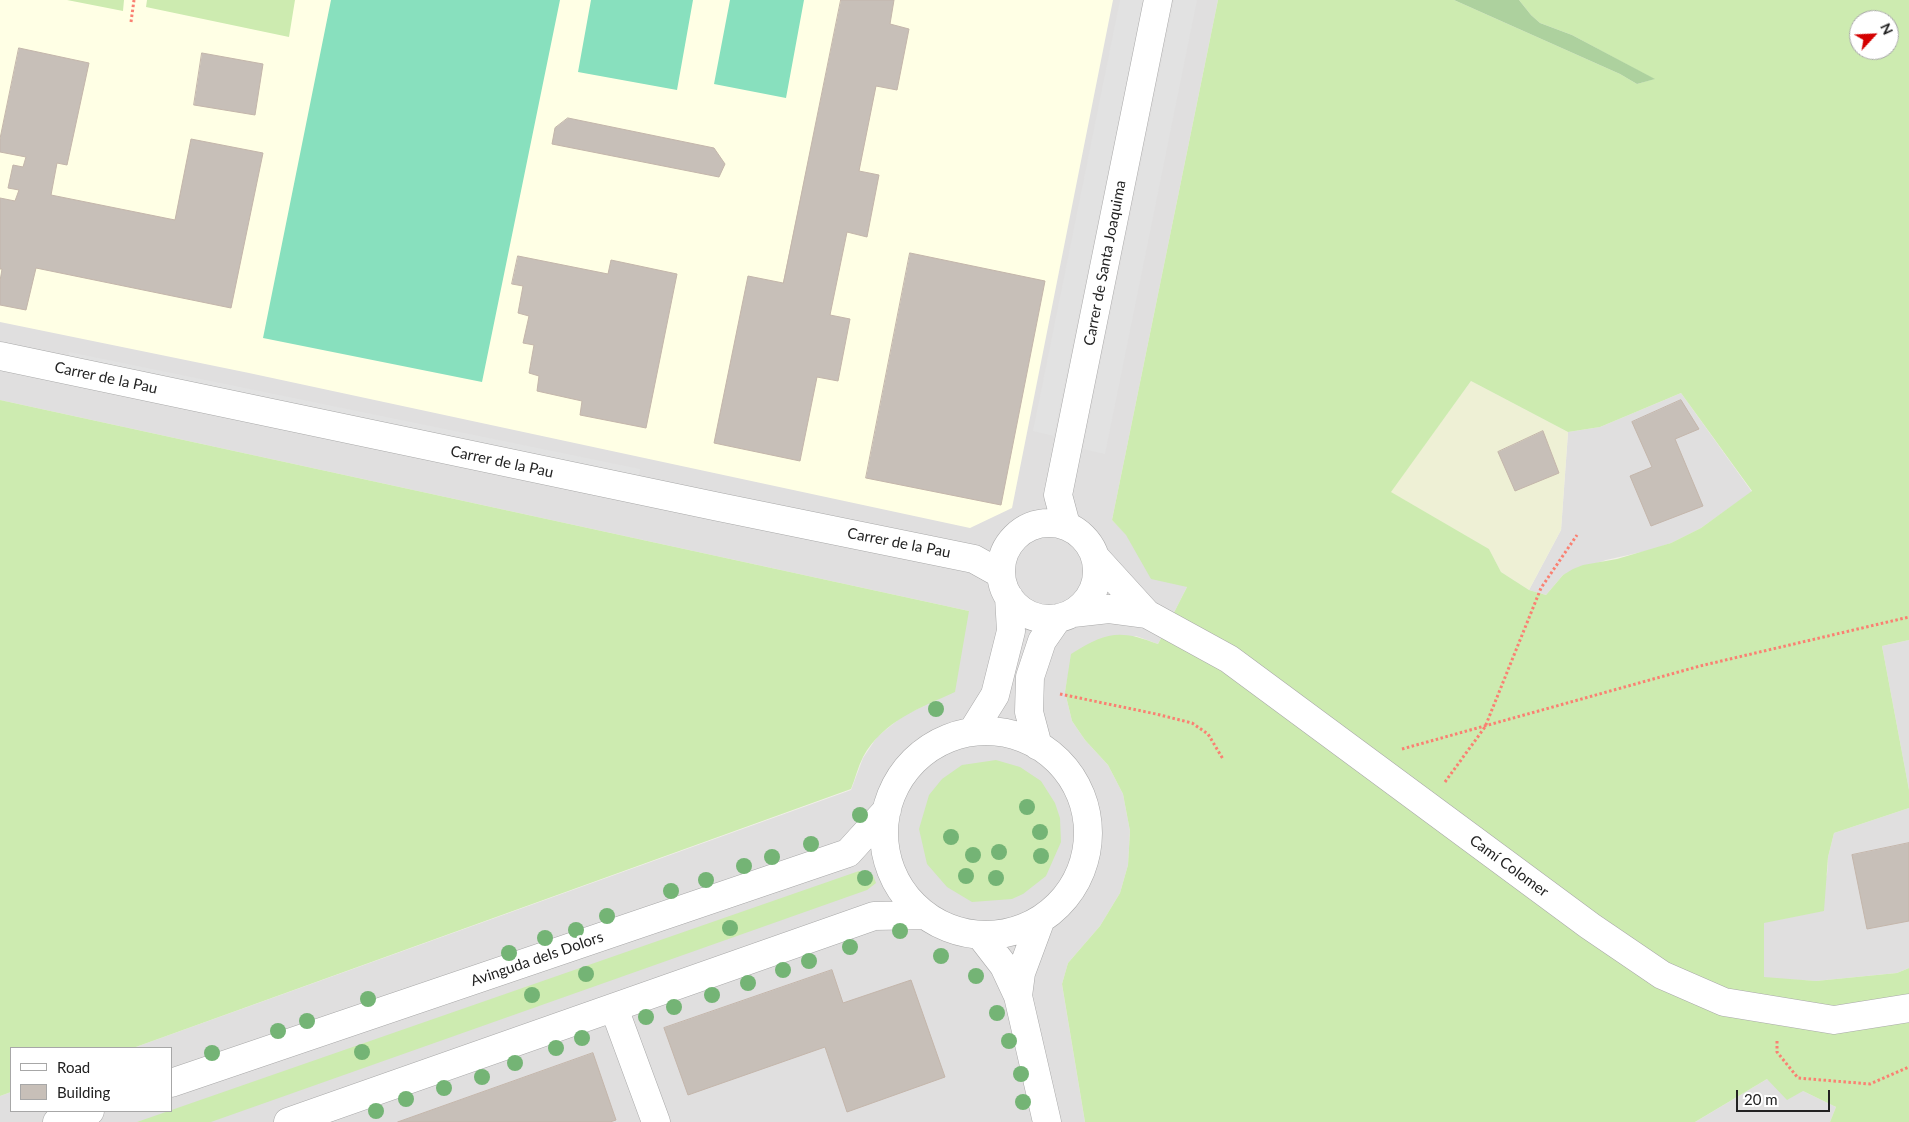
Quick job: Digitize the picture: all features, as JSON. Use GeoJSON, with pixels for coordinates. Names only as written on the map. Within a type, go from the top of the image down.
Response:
{"type":"FeatureCollection","features":[{"type":"Feature","properties":{"kind":"street","name":"Carrer de Santa Joaquima"},"geometry":{"type":"LineString","coordinates":[[1066,525],[1058,495],[1158,0]]}},
{"type":"Feature","properties":{"kind":"street","name":"Carrer de la Pau"},"geometry":{"type":"LineString","coordinates":[[0,356],[710,505],[974,558],[1005,586]]}},
{"type":"Feature","properties":{"kind":"street"},"geometry":{"type":"LineString","coordinates":[[972,732],[995,695],[1010,631],[1002,560],[1004,552],[1017,534],[1030,526],[1044,522],[1066,525],[1085,538],[1096,558],[1098,572],[1093,593],[1084,605],[1065,616],[1042,641],[1030,677],[1029,712],[1038,746]]}},
{"type":"Feature","properties":{"kind":"street","name":"Camí Colomer"},"geometry":{"type":"LineString","coordinates":[[1096,558],[1147,614],[1229,659],[1590,926],[1662,975],[1724,1002],[1834,1020],[1909,1008]]}},
{"type":"Feature","properties":{"kind":"street"},"geometry":{"type":"LineString","coordinates":[[1005,586],[1014,604],[1027,613],[1042,618],[1065,616]]}},
{"type":"Feature","properties":{"kind":"street","name":"Camí Colomer"},"geometry":{"type":"LineString","coordinates":[[1065,616],[1110,609],[1147,614]]}},
{"type":"Feature","properties":{"kind":"street"},"geometry":{"type":"LineString","coordinates":[[972,732],[1006,734],[1038,746],[1056,760],[1071,778],[1083,804],[1087,832],[1085,855],[1075,882],[1058,905],[1041,920],[1029,926],[1005,934],[980,936],[945,927],[915,907],[898,886],[888,862],[884,836],[886,810],[901,776],[917,758],[937,744],[948,738],[972,732]]}},
{"type":"Feature","properties":{"kind":"street","name":"Avinguda dels Dolors"},"geometry":{"type":"LineString","coordinates":[[172,1083],[848,853],[886,810]]}},
{"type":"Feature","properties":{"kind":"street"},"geometry":{"type":"LineString","coordinates":[[288,1122],[349,1112],[614,1008],[874,916],[925,915]]}},
{"type":"Feature","properties":{"kind":"street"},"geometry":{"type":"LineString","coordinates":[[1018,996],[1020,972],[1041,920]]}},
{"type":"Feature","properties":{"kind":"street"},"geometry":{"type":"LineString","coordinates":[[980,936],[1004,966],[1018,996],[1047,1122]]}},
{"type":"Feature","properties":{"kind":"street"},"geometry":{"type":"LineString","coordinates":[[614,1008],[656,1122]]}},
{"type":"Feature","properties":{"kind":"street"},"geometry":{"type":"LineString","coordinates":[[57,1122],[87,1112]]}},
{"type":"Feature","properties":{"kind":"path"},"geometry":{"type":"LineString","coordinates":[[131,22],[134,0]]}},
{"type":"Feature","properties":{"kind":"path"},"geometry":{"type":"LineString","coordinates":[[1428,806],[1485,727],[1541,588],[1577,536]]}},
{"type":"Feature","properties":{"kind":"path"},"geometry":{"type":"LineString","coordinates":[[1364,759],[1700,666],[1909,617]]}},
{"type":"Feature","properties":{"kind":"path"},"geometry":{"type":"LineString","coordinates":[[1030,687],[1192,723],[1208,734],[1223,758]]}},
{"type":"Feature","properties":{"kind":"path"},"geometry":{"type":"LineString","coordinates":[[1779,1011],[1777,1052],[1798,1078],[1870,1084],[1909,1067]]}},
{"type":"Feature","properties":{"kind":"shaded area"},"geometry":{"type":"Polygon","coordinates":[[[0,0],[1218,0],[1112,520],[1126,534],[1139,555],[1187,587],[1158,644],[1136,636],[1072,654],[1065,692],[1072,721],[1085,740],[1108,765],[1123,794],[1130,831],[1128,865],[1120,893],[1100,926],[1068,963],[1062,984],[1085,1122],[0,1122],[0,1096],[10,1092],[10,1112],[172,1112],[172,1047],[136,1047],[851,790],[863,758],[877,737],[904,715],[924,706],[969,611],[0,400],[0,0]]]}},
{"type":"Feature","properties":{"kind":"shaded area"},"geometry":{"type":"Polygon","coordinates":[[[0,0],[1113,0],[1012,508],[970,528],[249,373],[0,322],[0,0]]]}},
{"type":"Feature","properties":{"kind":"shaded area"},"geometry":{"type":"Polygon","coordinates":[[[1120,0],[1143,0],[1054,436],[1033,431],[1120,0]]]}},
{"type":"Feature","properties":{"kind":"shaded area"},"geometry":{"type":"Polygon","coordinates":[[[1174,0],[1197,0],[1105,454],[1083,449],[1174,0]]]}},
{"type":"Feature","properties":{"kind":"shaded area"},"geometry":{"type":"Polygon","coordinates":[[[69,352],[640,469],[638,483],[66,366],[69,352]]]}},
{"type":"Feature","properties":{"kind":"shaded area"},"geometry":{"type":"Polygon","coordinates":[[[1471,381],[1568,432],[1561,530],[1529,590],[1501,572],[1489,549],[1390,492],[1471,381]]]}},
{"type":"Feature","properties":{"kind":"shaded area"},"geometry":{"type":"Polygon","coordinates":[[[1681,393],[1752,492],[1701,528],[1671,543],[1651,550],[1606,560],[1563,575],[1546,595],[1529,590],[1561,530],[1568,432],[1600,427],[1681,393]]]}},
{"type":"Feature","properties":{"kind":"shaded area"},"geometry":{"type":"Polygon","coordinates":[[[1909,640],[1909,790],[1882,646],[1909,640]]]}},
{"type":"Feature","properties":{"kind":"shaded area"},"geometry":{"type":"Polygon","coordinates":[[[1909,808],[1909,968],[1897,973],[1816,981],[1764,978],[1764,922],[1827,875],[1828,857],[1834,833],[1909,808]]]}},
{"type":"Feature","properties":{"kind":"shaded area"},"geometry":{"type":"Polygon","coordinates":[[[1767,1079],[1803,1091],[1836,1107],[1830,1122],[1695,1122],[1767,1079]]]}},
{"type":"Feature","properties":{"kind":"green space"},"geometry":{"type":"Polygon","coordinates":[[[67,0],[124,0],[123,11],[67,0]]]}},
{"type":"Feature","properties":{"kind":"green space"},"geometry":{"type":"Polygon","coordinates":[[[147,0],[295,0],[289,37],[146,7],[147,0]]]}},
{"type":"Feature","properties":{"kind":"green space"},"geometry":{"type":"Polygon","coordinates":[[[331,0],[560,0],[482,382],[263,338],[331,0]]]}},
{"type":"Feature","properties":{"kind":"green space"},"geometry":{"type":"Polygon","coordinates":[[[591,0],[693,0],[677,90],[578,72],[591,0]]]}},
{"type":"Feature","properties":{"kind":"green space"},"geometry":{"type":"Polygon","coordinates":[[[730,0],[804,0],[786,98],[714,84],[730,0]]]}},
{"type":"Feature","properties":{"kind":"green space"},"geometry":{"type":"Polygon","coordinates":[[[1218,0],[1454,0],[1620,74],[1637,84],[1654,79],[1572,35],[1540,23],[1519,0],[1909,0],[1909,640],[1882,646],[1909,790],[1909,808],[1834,833],[1828,857],[1824,911],[1764,923],[1764,977],[1816,981],[1897,973],[1909,968],[1909,1122],[1830,1122],[1836,1107],[1803,1091],[1787,1100],[1767,1079],[1695,1122],[1085,1122],[1062,984],[1068,963],[1100,926],[1120,893],[1128,865],[1130,831],[1123,794],[1108,765],[1085,740],[1072,721],[1065,692],[1071,654],[1094,641],[1113,635],[1133,636],[1158,644],[1187,587],[1151,579],[1126,535],[1112,520],[1218,0]],[[1471,381],[1391,492],[1489,549],[1501,572],[1529,590],[1546,595],[1563,575],[1573,569],[1583,565],[1617,559],[1671,543],[1701,528],[1752,491],[1681,393],[1600,427],[1568,432],[1471,381]]]}},
{"type":"Feature","properties":{"kind":"green space"},"geometry":{"type":"Polygon","coordinates":[[[1454,0],[1519,0],[1540,23],[1572,35],[1655,79],[1637,84],[1620,74],[1454,0]]]}},
{"type":"Feature","properties":{"kind":"green space"},"geometry":{"type":"Polygon","coordinates":[[[0,400],[969,611],[955,692],[903,717],[881,734],[863,757],[851,789],[136,1047],[10,1047],[10,1092],[0,1096],[0,400]]]}},
{"type":"Feature","properties":{"kind":"green space"},"geometry":{"type":"Polygon","coordinates":[[[996,760],[1020,767],[1041,781],[1055,803],[1060,818],[1061,842],[1046,876],[1023,894],[1012,899],[972,902],[947,887],[927,864],[919,829],[929,795],[942,779],[962,765],[996,760]]]}},
{"type":"Feature","properties":{"kind":"green space"},"geometry":{"type":"Polygon","coordinates":[[[859,871],[873,875],[876,883],[867,890],[211,1122],[137,1122],[166,1112],[172,1112],[172,1110],[859,871]]]}},
{"type":"Feature","properties":{"kind":"building"},"geometry":{"type":"Polygon","coordinates":[[[841,0],[894,0],[890,24],[909,29],[897,90],[876,86],[859,171],[879,175],[867,237],[847,232],[830,315],[850,319],[838,381],[817,377],[800,461],[714,443],[748,276],[783,283],[841,0]]]}},
{"type":"Feature","properties":{"kind":"building"},"geometry":{"type":"Polygon","coordinates":[[[19,48],[89,63],[67,165],[57,163],[51,195],[175,220],[191,139],[263,153],[231,308],[36,268],[26,310],[0,305],[2,269],[0,269],[0,198],[15,201],[19,190],[8,188],[13,165],[23,167],[26,157],[0,152],[0,139],[19,48]]]}},
{"type":"Feature","properties":{"kind":"building"},"geometry":{"type":"Polygon","coordinates":[[[202,53],[263,64],[255,115],[194,105],[202,53]]]}},
{"type":"Feature","properties":{"kind":"building"},"geometry":{"type":"Polygon","coordinates":[[[568,118],[714,148],[725,164],[719,177],[552,144],[555,128],[568,118]]]}},
{"type":"Feature","properties":{"kind":"building"},"geometry":{"type":"Polygon","coordinates":[[[910,253],[1045,281],[1001,505],[866,478],[910,253]]]}},
{"type":"Feature","properties":{"kind":"building"},"geometry":{"type":"Polygon","coordinates":[[[518,256],[608,274],[611,260],[677,274],[646,428],[580,415],[582,401],[537,391],[539,376],[529,373],[534,345],[523,343],[529,316],[518,313],[523,286],[512,284],[518,256]]]}},
{"type":"Feature","properties":{"kind":"building"},"geometry":{"type":"Polygon","coordinates":[[[1681,400],[1699,429],[1675,439],[1703,506],[1651,526],[1630,476],[1652,467],[1632,422],[1681,400]]]}},
{"type":"Feature","properties":{"kind":"building"},"geometry":{"type":"Polygon","coordinates":[[[1543,431],[1559,473],[1515,491],[1498,452],[1543,431]]]}},
{"type":"Feature","properties":{"kind":"building"},"geometry":{"type":"Polygon","coordinates":[[[1909,843],[1909,921],[1867,929],[1852,855],[1909,843]]]}},
{"type":"Feature","properties":{"kind":"building"},"geometry":{"type":"Polygon","coordinates":[[[832,970],[843,1003],[911,980],[945,1077],[847,1112],[825,1047],[688,1095],[664,1028],[832,970]]]}},
{"type":"Feature","properties":{"kind":"building"},"geometry":{"type":"Polygon","coordinates":[[[593,1053],[616,1120],[610,1122],[398,1122],[593,1053]]]}}]}
